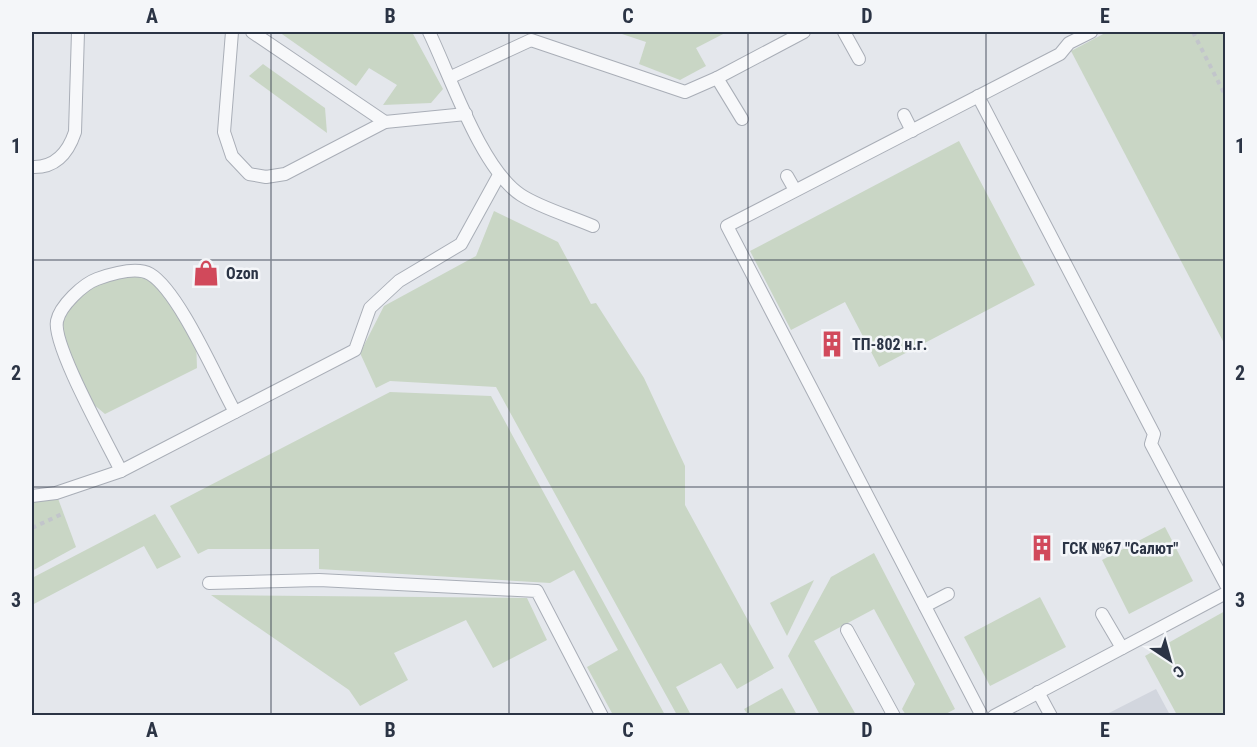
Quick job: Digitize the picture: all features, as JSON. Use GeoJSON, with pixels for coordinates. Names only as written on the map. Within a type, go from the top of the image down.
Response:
{"type":"FeatureCollection","features":[{"type":"Feature","properties":{"kind":"lane"},"geometry":{"type":"LineString","coordinates":[[32,167],[44,168],[55,163],[72,140],[75,132],[78,32]]}},
{"type":"Feature","properties":{"kind":"lane"},"geometry":{"type":"LineString","coordinates":[[232,32],[224,132],[232,156],[249,174],[266,177],[285,174],[385,122],[466,114]]}},
{"type":"Feature","properties":{"kind":"lane"},"geometry":{"type":"LineString","coordinates":[[252,32],[385,122]]}},
{"type":"Feature","properties":{"kind":"lane"},"geometry":{"type":"LineString","coordinates":[[429,32],[466,114],[499,175],[521,195],[593,226]]}},
{"type":"Feature","properties":{"kind":"lane"},"geometry":{"type":"LineString","coordinates":[[451,77],[531,40],[685,92],[717,78],[804,32]]}},
{"type":"Feature","properties":{"kind":"lane"},"geometry":{"type":"LineString","coordinates":[[844,32],[859,59]]}},
{"type":"Feature","properties":{"kind":"lane"},"geometry":{"type":"LineString","coordinates":[[982,716],[727,226],[1060,54],[1069,43],[1091,32]]}},
{"type":"Feature","properties":{"kind":"lane"},"geometry":{"type":"LineString","coordinates":[[717,78],[742,119]]}},
{"type":"Feature","properties":{"kind":"lane"},"geometry":{"type":"LineString","coordinates":[[978,96],[1154,434],[1150,444],[1226,585]]}},
{"type":"Feature","properties":{"kind":"lane"},"geometry":{"type":"LineString","coordinates":[[904,115],[912,130]]}},
{"type":"Feature","properties":{"kind":"lane"},"geometry":{"type":"LineString","coordinates":[[32,496],[56,493],[121,471],[355,350],[370,308],[399,281],[461,244],[499,175]]}},
{"type":"Feature","properties":{"kind":"lane"},"geometry":{"type":"LineString","coordinates":[[787,176],[795,190]]}},
{"type":"Feature","properties":{"kind":"lane"},"geometry":{"type":"LineString","coordinates":[[121,471],[61,348],[57,321],[68,302],[94,280],[127,271],[149,273],[175,298],[235,412]]}},
{"type":"Feature","properties":{"kind":"lane"},"geometry":{"type":"LineString","coordinates":[[209,583],[319,580],[537,591],[602,716]]}},
{"type":"Feature","properties":{"kind":"lane"},"geometry":{"type":"LineString","coordinates":[[925,606],[948,594]]}},
{"type":"Feature","properties":{"kind":"lane"},"geometry":{"type":"LineString","coordinates":[[994,716],[1226,594]]}},
{"type":"Feature","properties":{"kind":"lane"},"geometry":{"type":"LineString","coordinates":[[1102,614],[1122,648]]}},
{"type":"Feature","properties":{"kind":"lane"},"geometry":{"type":"LineString","coordinates":[[847,630],[894,716]]}},
{"type":"Feature","properties":{"kind":"lane"},"geometry":{"type":"LineString","coordinates":[[1038,692],[1051,716]]}},
{"type":"Feature","properties":{"kind":"path"},"geometry":{"type":"LineString","coordinates":[[1192,32],[1226,97]]}},
{"type":"Feature","properties":{"kind":"path"},"geometry":{"type":"LineString","coordinates":[[32,528],[64,513]]}},
{"type":"Feature","properties":{"kind":"shaded area"},"geometry":{"type":"Polygon","coordinates":[[[1156,689],[1170,715],[1105,715],[1156,689]]]}},
{"type":"Feature","properties":{"kind":"green space"},"geometry":{"type":"Polygon","coordinates":[[[279,32],[412,32],[443,89],[431,103],[383,105],[397,85],[369,68],[356,86],[279,32]]]}},
{"type":"Feature","properties":{"kind":"green space"},"geometry":{"type":"Polygon","coordinates":[[[616,32],[727,32],[696,48],[706,66],[680,80],[639,64],[646,42],[616,32]]]}},
{"type":"Feature","properties":{"kind":"green space"},"geometry":{"type":"Polygon","coordinates":[[[1107,32],[1225,32],[1225,345],[1071,51],[1107,32]]]}},
{"type":"Feature","properties":{"kind":"green space"},"geometry":{"type":"Polygon","coordinates":[[[263,64],[325,108],[327,133],[249,76],[263,64]]]}},
{"type":"Feature","properties":{"kind":"green space"},"geometry":{"type":"Polygon","coordinates":[[[959,141],[1035,285],[879,367],[845,302],[791,330],[750,251],[959,141]]]}},
{"type":"Feature","properties":{"kind":"green space"},"geometry":{"type":"Polygon","coordinates":[[[494,211],[558,242],[591,304],[596,303],[644,378],[685,466],[685,505],[774,668],[737,689],[721,663],[676,687],[691,715],[677,715],[496,387],[390,381],[376,388],[360,353],[384,306],[476,256],[494,211]]]}},
{"type":"Feature","properties":{"kind":"green space"},"geometry":{"type":"Polygon","coordinates":[[[149,273],[196,339],[197,368],[105,414],[86,398],[57,322],[94,280],[149,273]]]}},
{"type":"Feature","properties":{"kind":"green space"},"geometry":{"type":"Polygon","coordinates":[[[390,392],[491,396],[665,715],[613,715],[587,667],[618,650],[574,570],[550,583],[319,569],[319,549],[208,549],[198,554],[170,506],[390,392]]]}},
{"type":"Feature","properties":{"kind":"green space"},"geometry":{"type":"Polygon","coordinates":[[[56,493],[76,547],[32,571],[32,499],[56,493]]]}},
{"type":"Feature","properties":{"kind":"green space"},"geometry":{"type":"Polygon","coordinates":[[[155,514],[181,557],[157,569],[144,546],[32,605],[32,578],[155,514]]]}},
{"type":"Feature","properties":{"kind":"green space"},"geometry":{"type":"Polygon","coordinates":[[[1165,527],[1193,581],[1129,614],[1102,560],[1165,527]]]}},
{"type":"Feature","properties":{"kind":"green space"},"geometry":{"type":"Polygon","coordinates":[[[874,553],[955,709],[944,715],[906,715],[902,709],[915,684],[874,609],[814,641],[856,715],[820,715],[788,656],[831,577],[874,553]]]}},
{"type":"Feature","properties":{"kind":"green space"},"geometry":{"type":"Polygon","coordinates":[[[814,580],[787,636],[770,603],[814,580]]]}},
{"type":"Feature","properties":{"kind":"green space"},"geometry":{"type":"Polygon","coordinates":[[[211,595],[527,598],[547,640],[493,668],[466,620],[394,653],[408,680],[360,706],[349,690],[211,595]]]}},
{"type":"Feature","properties":{"kind":"green space"},"geometry":{"type":"Polygon","coordinates":[[[1040,597],[1066,647],[990,686],[964,637],[1040,597]]]}},
{"type":"Feature","properties":{"kind":"green space"},"geometry":{"type":"Polygon","coordinates":[[[1225,611],[1225,715],[1177,715],[1145,656],[1225,611]]]}},
{"type":"Feature","properties":{"kind":"green space"},"geometry":{"type":"Polygon","coordinates":[[[782,688],[797,715],[748,715],[744,709],[782,688]]]}},
{"type":"Feature","properties":{"kind":"place","name":"Ozon"},"geometry":{"type":"Point","coordinates":[206,273]}},
{"type":"Feature","properties":{"kind":"place","name":"ТП-802 н.г."},"geometry":{"type":"Point","coordinates":[832,344]}},
{"type":"Feature","properties":{"kind":"place","name":"ГСК №67 \"Салют\""},"geometry":{"type":"Point","coordinates":[1042,548]}}]}
